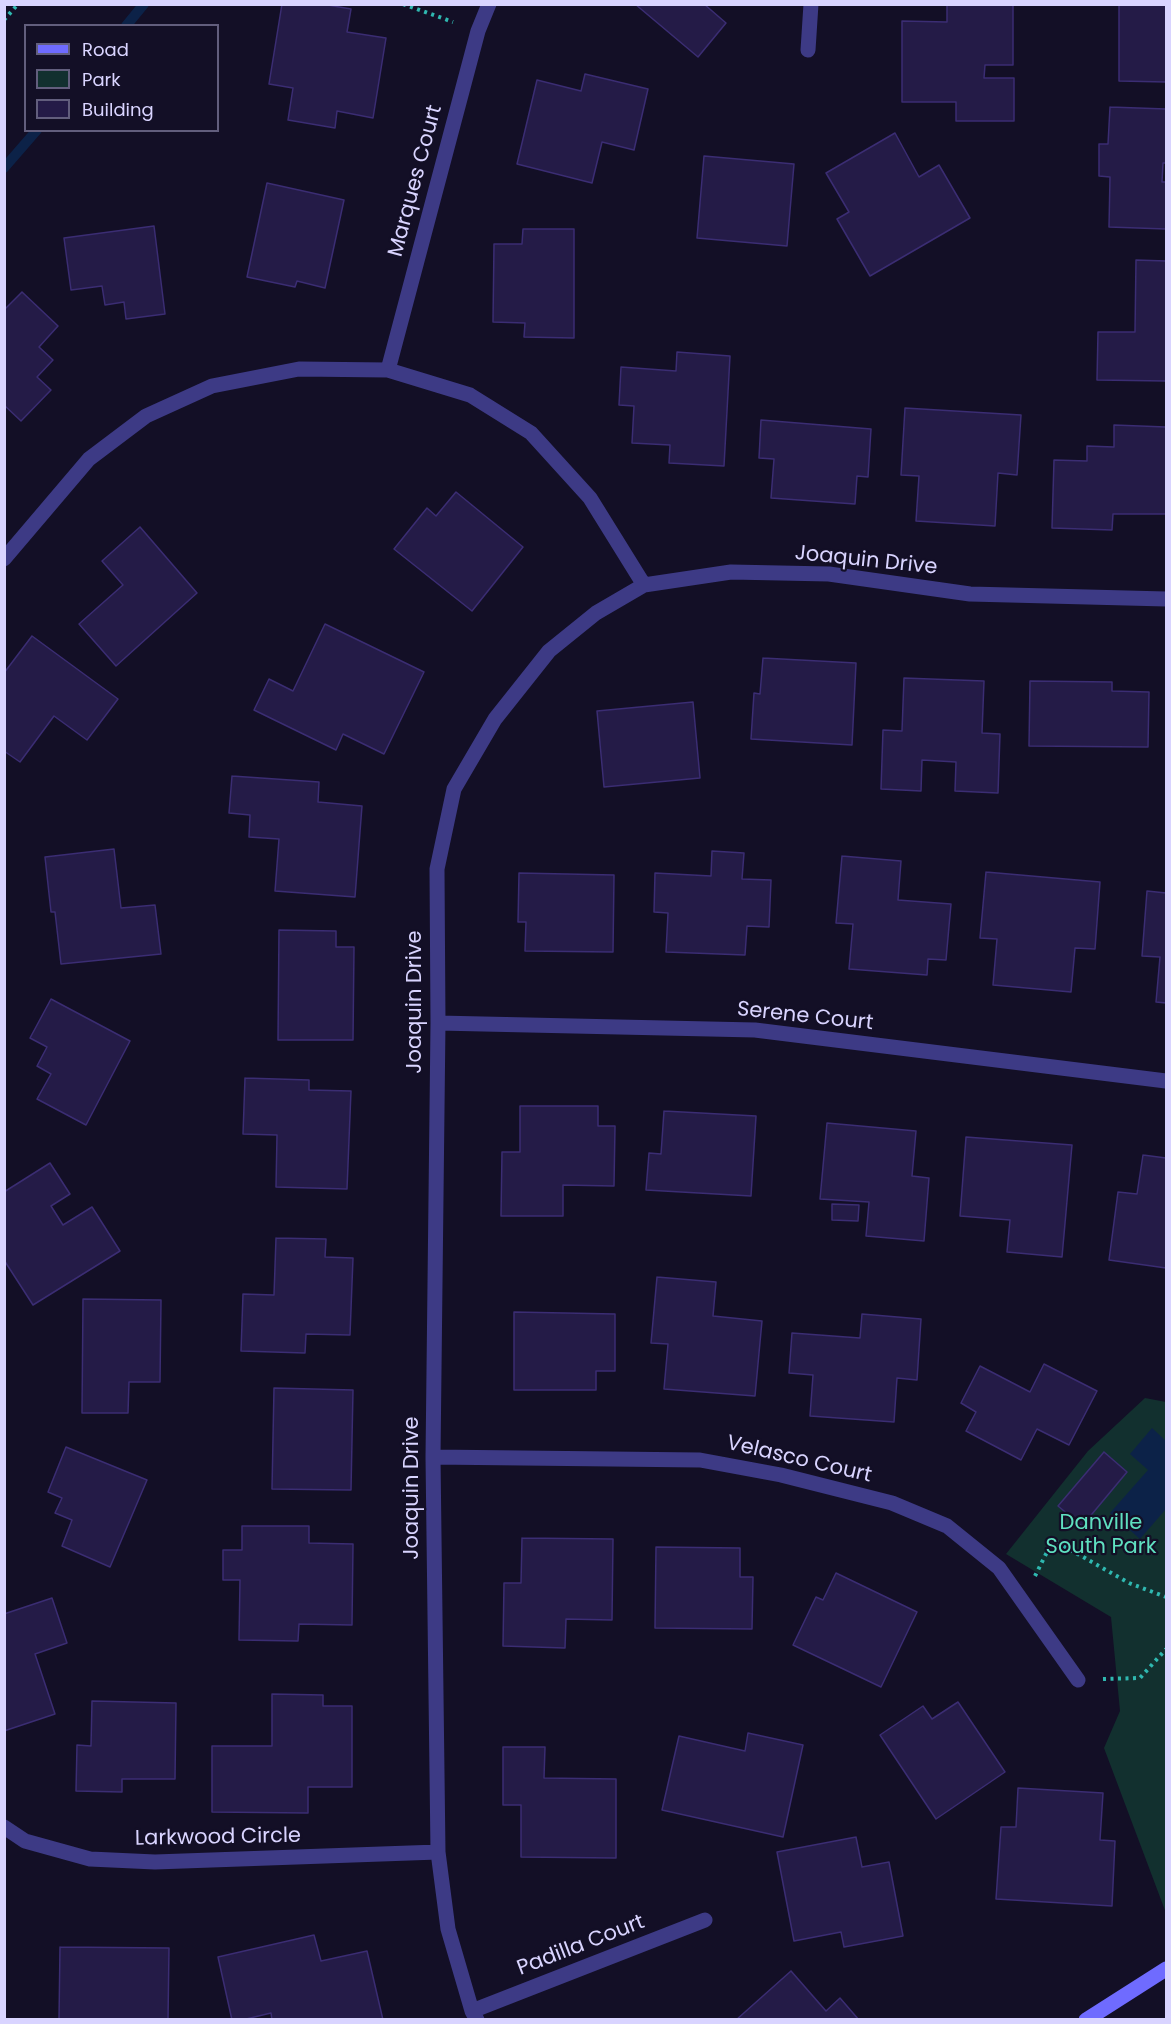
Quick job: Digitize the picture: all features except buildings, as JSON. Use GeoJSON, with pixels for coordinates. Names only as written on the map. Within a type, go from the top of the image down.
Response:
{"type":"FeatureCollection","features":[{"type":"Feature","properties":{"kind":"street","name":"Marques Court"},"geometry":{"type":"LineString","coordinates":[[387,370],[478,31],[489,4]]}},
{"type":"Feature","properties":{"kind":"street"},"geometry":{"type":"LineString","coordinates":[[808,50],[811,4]]}},
{"type":"Feature","properties":{"kind":"street"},"geometry":{"type":"LineString","coordinates":[[4,559],[89,459],[146,416],[212,386],[299,369],[387,370],[470,395],[531,433],[590,498],[644,585]]}},
{"type":"Feature","properties":{"kind":"street","name":"Joaquin Drive"},"geometry":{"type":"LineString","coordinates":[[475,2015],[448,1929],[438,1852],[434,1457],[437,869],[454,789],[495,719],[549,651],[596,614],[644,585],[731,572],[829,574],[970,594],[1167,599]]}},
{"type":"Feature","properties":{"kind":"street","name":"Serene Court"},"geometry":{"type":"LineString","coordinates":[[438,1023],[755,1030],[1167,1081]]}},
{"type":"Feature","properties":{"kind":"street","name":"Velasco Court"},"geometry":{"type":"LineString","coordinates":[[434,1457],[700,1460],[781,1475],[892,1503],[947,1526],[999,1568],[1078,1680]]}},
{"type":"Feature","properties":{"kind":"street","name":"Larkwood Circle"},"geometry":{"type":"LineString","coordinates":[[4,1827],[25,1841],[90,1859],[155,1862],[438,1852]]}},
{"type":"Feature","properties":{"kind":"street","name":"Padilla Court"},"geometry":{"type":"LineString","coordinates":[[475,2015],[705,1920]]}},
{"type":"Feature","properties":{"kind":"street"},"geometry":{"type":"LineString","coordinates":[[1086,2019],[1167,1969]]}},
{"type":"Feature","properties":{"kind":"path"},"geometry":{"type":"LineString","coordinates":[[4,20],[18,4]]}},
{"type":"Feature","properties":{"kind":"path"},"geometry":{"type":"LineString","coordinates":[[403,4],[478,31]]}},
{"type":"Feature","properties":{"kind":"path"},"geometry":{"type":"LineString","coordinates":[[1023,1601],[1053,1540],[1129,1583],[1167,1597]]}},
{"type":"Feature","properties":{"kind":"path"},"geometry":{"type":"LineString","coordinates":[[1078,1680],[1140,1678],[1167,1649]]}},
{"type":"Feature","properties":{"kind":"green space","name":"Danville South Park"},"geometry":{"type":"Polygon","coordinates":[[[1145,1398],[1166,1402],[1166,1913],[1104,1748],[1120,1711],[1111,1617],[1006,1554],[1088,1451],[1145,1398]]]}},
{"type":"Feature","properties":{"kind":"water"},"geometry":{"type":"Polygon","coordinates":[[[1152,1428],[1166,1441],[1166,1509],[1140,1539],[1110,1513],[1148,1470],[1130,1454],[1152,1428]]]}},
{"type":"Feature","properties":{"kind":"waterway"},"geometry":{"type":"LineString","coordinates":[[128,24],[144,4]]}},
{"type":"Feature","properties":{"kind":"waterway"},"geometry":{"type":"LineString","coordinates":[[4,168],[35,132]]}}]}
